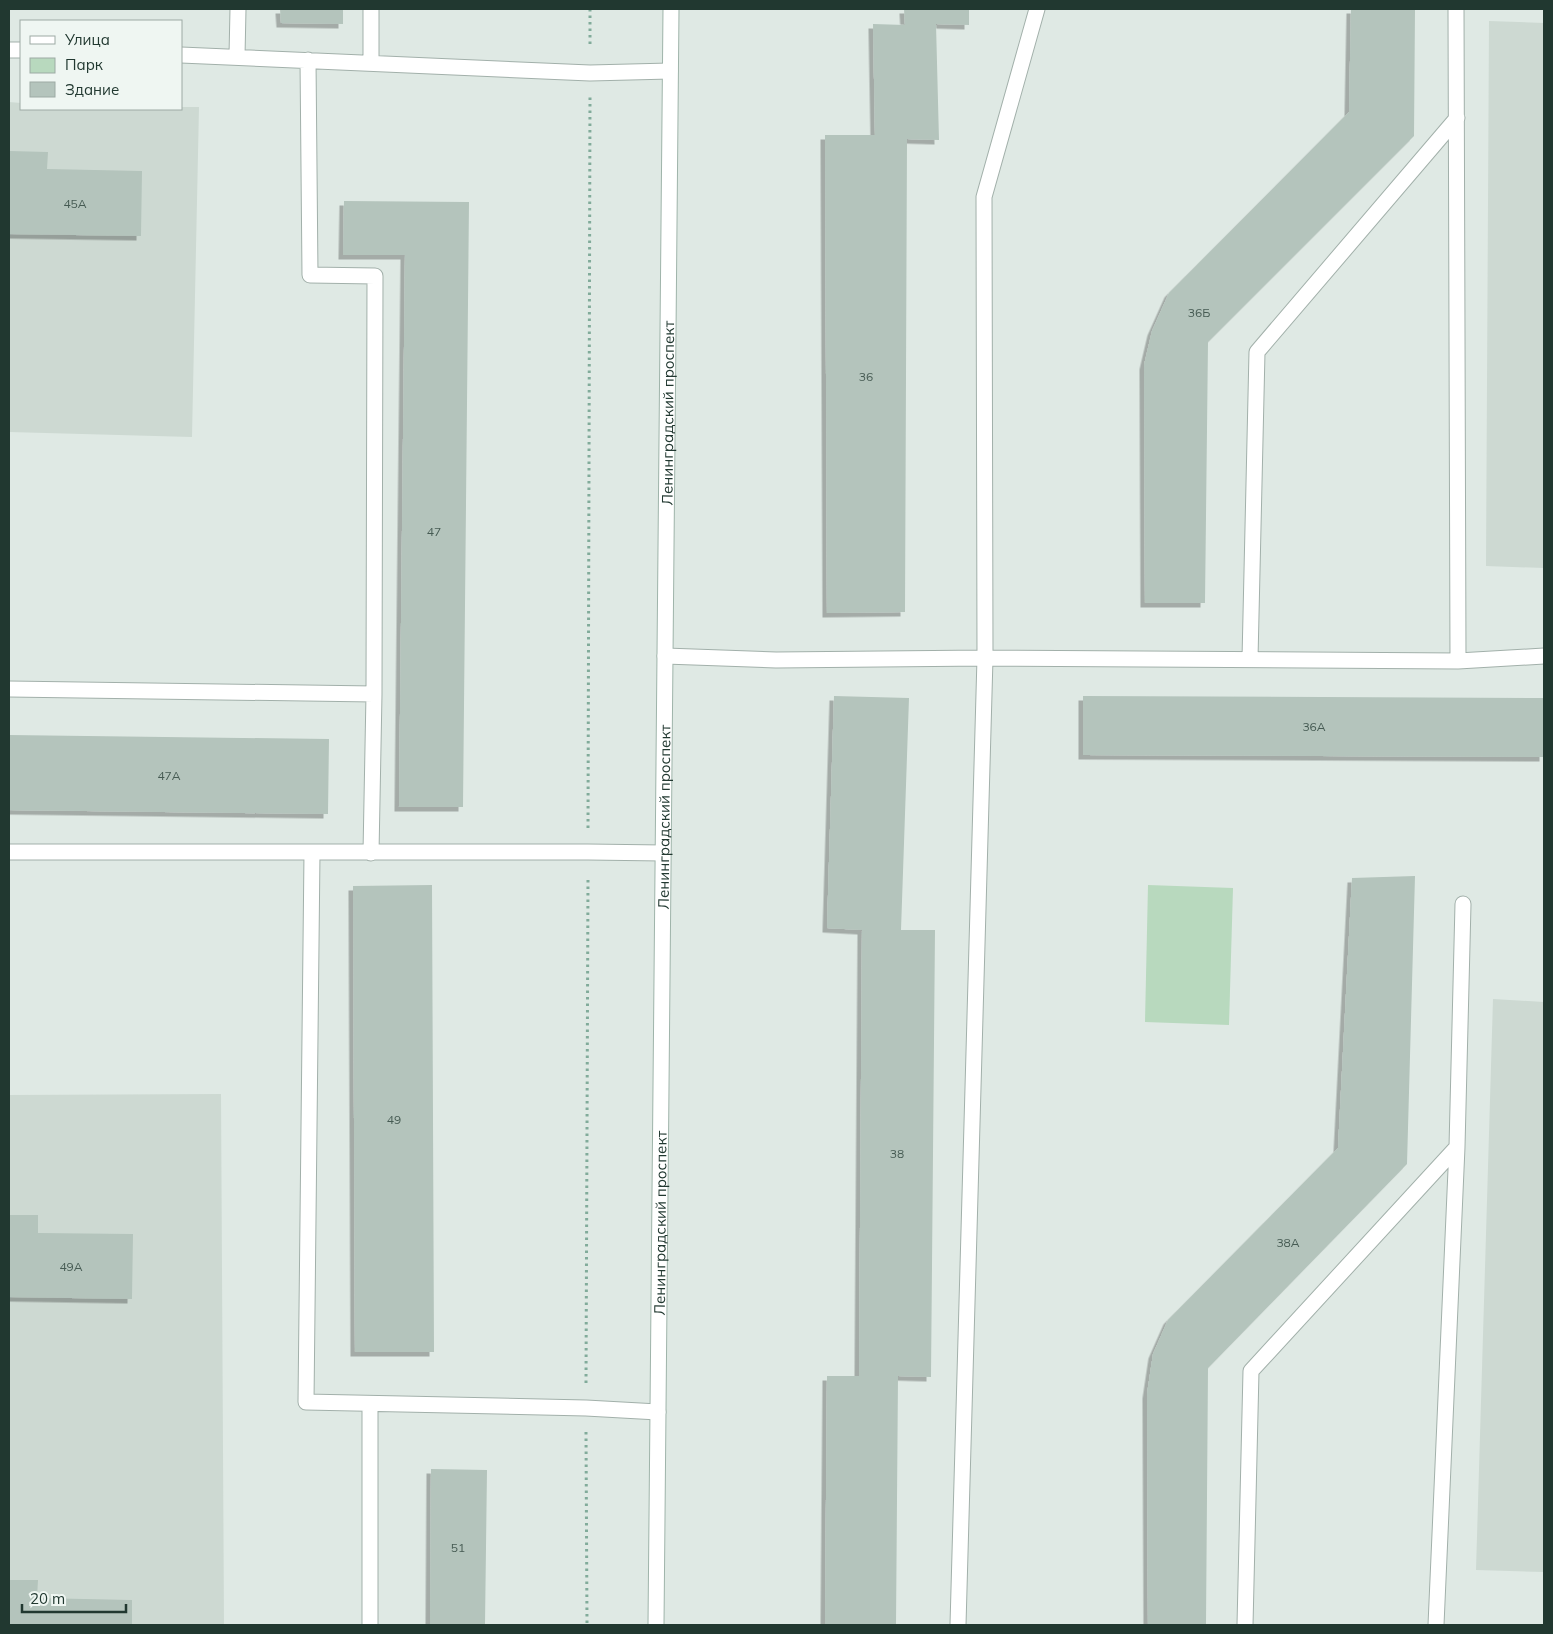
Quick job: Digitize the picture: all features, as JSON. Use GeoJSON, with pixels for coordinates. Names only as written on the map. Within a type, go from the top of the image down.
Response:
{"type":"FeatureCollection","features":[{"type":"Feature","properties":{"kind":"main road"},"geometry":{"type":"LineString","coordinates":[[237,56],[238,9]]}},
{"type":"Feature","properties":{"kind":"main road"},"geometry":{"type":"LineString","coordinates":[[371,9],[371,62]]}},
{"type":"Feature","properties":{"kind":"main road","name":"Ленинградский проспект"},"geometry":{"type":"LineString","coordinates":[[656,1625],[671,9]]}},
{"type":"Feature","properties":{"kind":"main road"},"geometry":{"type":"LineString","coordinates":[[958,1625],[985,658],[984,197],[1037,9]]}},
{"type":"Feature","properties":{"kind":"main road"},"geometry":{"type":"LineString","coordinates":[[1456,9],[1458,661]]}},
{"type":"Feature","properties":{"kind":"main road"},"geometry":{"type":"LineString","coordinates":[[182,55],[590,73],[670,71]]}},
{"type":"Feature","properties":{"kind":"main road"},"geometry":{"type":"LineString","coordinates":[[308,60],[310,275],[375,276],[374,694],[371,853]]}},
{"type":"Feature","properties":{"kind":"main road"},"geometry":{"type":"LineString","coordinates":[[1250,659],[1257,352],[1457,118]]}},
{"type":"Feature","properties":{"kind":"main road"},"geometry":{"type":"LineString","coordinates":[[665,656],[776,660],[985,658],[1458,661],[1544,656]]}},
{"type":"Feature","properties":{"kind":"main road"},"geometry":{"type":"LineString","coordinates":[[9,689],[374,694]]}},
{"type":"Feature","properties":{"kind":"main road"},"geometry":{"type":"LineString","coordinates":[[9,852],[663,853]]}},
{"type":"Feature","properties":{"kind":"main road"},"geometry":{"type":"LineString","coordinates":[[312,853],[306,1402],[586,1408],[658,1412]]}},
{"type":"Feature","properties":{"kind":"main road"},"geometry":{"type":"LineString","coordinates":[[1436,1625],[1457,1147],[1463,904]]}},
{"type":"Feature","properties":{"kind":"main road"},"geometry":{"type":"LineString","coordinates":[[1245,1625],[1251,1371],[1457,1147]]}},
{"type":"Feature","properties":{"kind":"main road"},"geometry":{"type":"LineString","coordinates":[[370,1404],[370,1625]]}},
{"type":"Feature","properties":{"kind":"path"},"geometry":{"type":"LineString","coordinates":[[587,1625],[590,9]]}},
{"type":"Feature","properties":{"kind":"shaded area"},"geometry":{"type":"Polygon","coordinates":[[[1489,21],[1544,23],[1544,568],[1486,566],[1489,21]]]}},
{"type":"Feature","properties":{"kind":"shaded area"},"geometry":{"type":"Polygon","coordinates":[[[9,102],[20,103],[20,110],[182,110],[182,107],[199,107],[192,437],[9,432],[9,102]]]}},
{"type":"Feature","properties":{"kind":"shaded area"},"geometry":{"type":"Polygon","coordinates":[[[1493,999],[1544,1002],[1544,1572],[1476,1570],[1493,999]]]}},
{"type":"Feature","properties":{"kind":"shaded area"},"geometry":{"type":"Polygon","coordinates":[[[221,1094],[224,1625],[9,1625],[9,1095],[221,1094]]]}},
{"type":"Feature","properties":{"kind":"green space"},"geometry":{"type":"Polygon","coordinates":[[[1148,885],[1233,888],[1229,1025],[1145,1022],[1148,885]]]}},
{"type":"Feature","properties":{"kind":"building"},"geometry":{"type":"Polygon","coordinates":[[[280,9],[343,9],[343,24],[281,23],[280,9]]]}},
{"type":"Feature","properties":{"kind":"building"},"geometry":{"type":"Polygon","coordinates":[[[904,9],[969,9],[969,25],[936,24],[939,140],[907,139],[905,612],[827,613],[825,135],[875,135],[873,24],[905,25],[904,9]]]}},
{"type":"Feature","properties":{"kind":"building"},"geometry":{"type":"Polygon","coordinates":[[[1351,9],[1415,9],[1414,136],[1208,342],[1205,603],[1145,603],[1144,365],[1152,331],[1169,293],[1349,112],[1351,9]]]}},
{"type":"Feature","properties":{"kind":"building"},"geometry":{"type":"Polygon","coordinates":[[[9,151],[48,152],[47,169],[142,171],[141,236],[9,234],[9,151]]]}},
{"type":"Feature","properties":{"kind":"building"},"geometry":{"type":"Polygon","coordinates":[[[344,201],[469,202],[463,807],[399,807],[405,255],[343,255],[344,201]]]}},
{"type":"Feature","properties":{"kind":"building"},"geometry":{"type":"Polygon","coordinates":[[[834,696],[909,698],[901,930],[935,930],[931,1377],[898,1376],[896,1625],[825,1625],[827,1376],[859,1376],[862,930],[827,928],[834,696]]]}},
{"type":"Feature","properties":{"kind":"building"},"geometry":{"type":"Polygon","coordinates":[[[1083,696],[1544,698],[1544,757],[1083,755],[1083,696]]]}},
{"type":"Feature","properties":{"kind":"building"},"geometry":{"type":"Polygon","coordinates":[[[9,735],[329,739],[328,814],[9,810],[9,735]]]}},
{"type":"Feature","properties":{"kind":"building"},"geometry":{"type":"Polygon","coordinates":[[[1415,876],[1407,1164],[1208,1368],[1206,1625],[1148,1625],[1147,1394],[1153,1354],[1168,1320],[1338,1148],[1352,878],[1415,876]]]}},
{"type":"Feature","properties":{"kind":"building"},"geometry":{"type":"Polygon","coordinates":[[[432,885],[434,1352],[355,1352],[353,886],[432,885]]]}},
{"type":"Feature","properties":{"kind":"building"},"geometry":{"type":"Polygon","coordinates":[[[9,1215],[38,1215],[38,1233],[133,1234],[132,1299],[9,1297],[9,1215]]]}},
{"type":"Feature","properties":{"kind":"building"},"geometry":{"type":"Polygon","coordinates":[[[431,1469],[487,1470],[485,1625],[430,1625],[431,1469]]]}},
{"type":"Feature","properties":{"kind":"building"},"geometry":{"type":"Polygon","coordinates":[[[9,1580],[38,1580],[37,1598],[132,1600],[132,1625],[9,1625],[9,1580]]]}}]}
